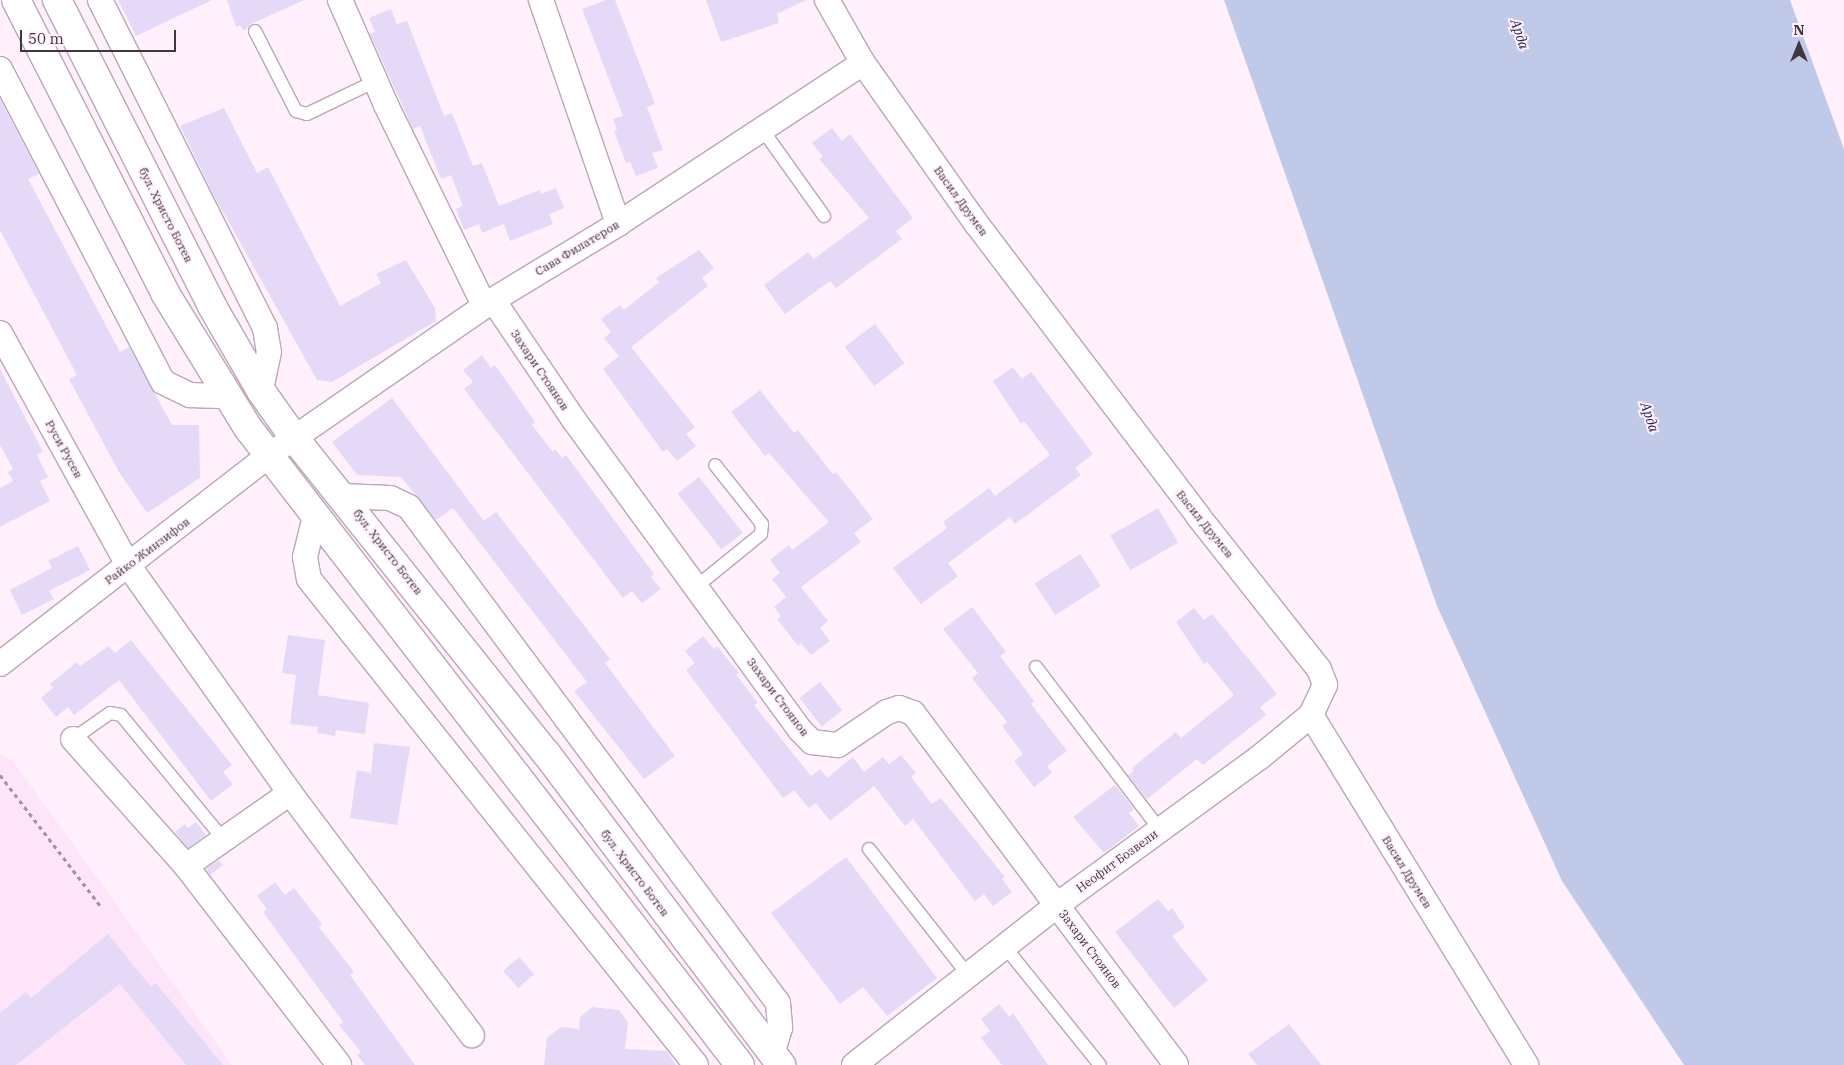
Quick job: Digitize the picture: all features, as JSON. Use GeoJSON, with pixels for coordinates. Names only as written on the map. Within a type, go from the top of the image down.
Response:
{"type":"FeatureCollection","features":[{"type":"Feature","properties":{"kind":"main road"},"geometry":{"type":"LineString","coordinates":[[16,0],[165,294],[226,396],[268,456],[740,1065]]}},
{"type":"Feature","properties":{"kind":"main road","name":"бул. Христо Ботев"},"geometry":{"type":"LineString","coordinates":[[57,0],[212,306],[261,391],[295,439],[343,496],[546,754],[777,1060]]}},
{"type":"Feature","properties":{"kind":"street"},"geometry":{"type":"LineString","coordinates":[[100,0],[265,328],[269,352],[261,391]]}},
{"type":"Feature","properties":{"kind":"street","name":"Захари Стоянов"},"geometry":{"type":"LineString","coordinates":[[340,0],[376,81],[489,302],[812,742],[838,745],[886,712],[899,708],[912,713],[1176,1065]]}},
{"type":"Feature","properties":{"kind":"street"},"geometry":{"type":"LineString","coordinates":[[541,0],[618,224]]}},
{"type":"Feature","properties":{"kind":"street","name":"Васил Друмев"},"geometry":{"type":"LineString","coordinates":[[826,0],[863,63],[976,223],[1198,516],[1319,668],[1325,685],[1311,715],[1526,1065]]}},
{"type":"Feature","properties":{"kind":"street","name":"Сава Филатеров"},"geometry":{"type":"LineString","coordinates":[[295,439],[489,302],[618,224],[863,63]]}},
{"type":"Feature","properties":{"kind":"street"},"geometry":{"type":"LineString","coordinates":[[0,68],[163,382],[190,395],[226,396]]}},
{"type":"Feature","properties":{"kind":"street","name":"Руси Русев"},"geometry":{"type":"LineString","coordinates":[[0,333],[128,565],[290,793],[472,1035]]}},
{"type":"Feature","properties":{"kind":"street","name":"Райко Жинзифов"},"geometry":{"type":"LineString","coordinates":[[0,664],[268,456],[295,439]]}},
{"type":"Feature","properties":{"kind":"street"},"geometry":{"type":"LineString","coordinates":[[343,496],[390,498],[408,507],[778,1003],[780,1028],[777,1060]]}},
{"type":"Feature","properties":{"kind":"street"},"geometry":{"type":"LineString","coordinates":[[315,516],[305,557],[310,579],[696,1065]]}},
{"type":"Feature","properties":{"kind":"street","name":"Неофит Бозвели"},"geometry":{"type":"LineString","coordinates":[[854,1065],[1057,905],[1160,830],[1311,715]]}},
{"type":"Feature","properties":{"kind":"street"},"geometry":{"type":"LineString","coordinates":[[73,739],[186,866],[339,1065]]}},
{"type":"Feature","properties":{"kind":"street"},"geometry":{"type":"LineString","coordinates":[[186,866],[290,793]]}},
{"type":"Feature","properties":{"kind":"lane"},"geometry":{"type":"LineString","coordinates":[[255,31],[296,112],[307,114],[376,81]]}},
{"type":"Feature","properties":{"kind":"lane"},"geometry":{"type":"LineString","coordinates":[[762,129],[824,216]]}},
{"type":"Feature","properties":{"kind":"lane"},"geometry":{"type":"LineString","coordinates":[[697,586],[761,534],[762,524],[715,465]]}},
{"type":"Feature","properties":{"kind":"lane"},"geometry":{"type":"LineString","coordinates":[[1036,667],[1160,830]]}},
{"type":"Feature","properties":{"kind":"lane"},"geometry":{"type":"LineString","coordinates":[[73,739],[110,713],[121,715],[224,840]]}},
{"type":"Feature","properties":{"kind":"lane"},"geometry":{"type":"LineString","coordinates":[[869,849],[968,975]]}},
{"type":"Feature","properties":{"kind":"lane"},"geometry":{"type":"LineString","coordinates":[[1005,946],[1100,1065]]}},
{"type":"Feature","properties":{"kind":"path"},"geometry":{"type":"LineString","coordinates":[[0,775],[102,908]]}},
{"type":"Feature","properties":{"kind":"shaded area"},"geometry":{"type":"Polygon","coordinates":[[[0,754],[13,761],[232,1065],[0,1065],[0,754]]]}},
{"type":"Feature","properties":{"kind":"water","name":"Арда"},"geometry":{"type":"Polygon","coordinates":[[[1224,0],[1790,0],[1844,149],[1844,1065],[1684,1065],[1562,881],[1437,606],[1224,0]]]}},
{"type":"Feature","properties":{"kind":"building"},"geometry":{"type":"Polygon","coordinates":[[[118,0],[212,0],[136,36],[118,0]]]}},
{"type":"Feature","properties":{"kind":"building"},"geometry":{"type":"Polygon","coordinates":[[[227,0],[304,0],[251,24],[244,31],[240,25],[236,27],[227,0]]]}},
{"type":"Feature","properties":{"kind":"building"},"geometry":{"type":"Polygon","coordinates":[[[606,0],[615,0],[655,104],[647,107],[663,150],[652,153],[658,168],[636,176],[630,162],[626,163],[614,131],[617,130],[613,119],[623,116],[582,9],[606,0]]]}},
{"type":"Feature","properties":{"kind":"building"},"geometry":{"type":"Polygon","coordinates":[[[706,0],[806,0],[777,14],[779,23],[721,42],[706,0]]]}},
{"type":"Feature","properties":{"kind":"building"},"geometry":{"type":"Polygon","coordinates":[[[391,9],[397,24],[407,21],[444,116],[452,113],[473,166],[482,163],[499,206],[540,190],[541,194],[556,188],[564,208],[549,214],[553,224],[510,241],[504,224],[482,233],[479,224],[464,230],[456,209],[463,206],[451,175],[441,179],[420,126],[413,129],[370,34],[375,32],[369,18],[391,9]]]}},
{"type":"Feature","properties":{"kind":"building"},"geometry":{"type":"Polygon","coordinates":[[[0,99],[39,174],[28,179],[120,352],[129,347],[172,425],[199,425],[200,478],[147,513],[119,472],[69,379],[77,375],[0,230],[0,99]]]}},
{"type":"Feature","properties":{"kind":"building"},"geometry":{"type":"Polygon","coordinates":[[[224,108],[257,173],[268,167],[340,306],[381,283],[376,274],[406,260],[435,308],[436,321],[332,382],[317,380],[212,192],[180,126],[224,108]]]}},
{"type":"Feature","properties":{"kind":"building"},"geometry":{"type":"Polygon","coordinates":[[[832,128],[842,141],[850,134],[913,218],[896,231],[902,239],[836,288],[830,281],[785,314],[764,285],[808,252],[814,259],[869,218],[819,159],[823,157],[812,143],[832,128]]]}},
{"type":"Feature","properties":{"kind":"building"},"geometry":{"type":"Polygon","coordinates":[[[699,250],[714,268],[702,278],[708,286],[631,347],[695,427],[686,434],[696,446],[677,461],[667,449],[663,452],[603,369],[619,356],[604,338],[611,332],[601,319],[620,305],[624,310],[659,282],[656,278],[699,250]]]}},
{"type":"Feature","properties":{"kind":"building"},"geometry":{"type":"Polygon","coordinates":[[[875,324],[904,363],[874,386],[845,347],[875,324]]]}},
{"type":"Feature","properties":{"kind":"building"},"geometry":{"type":"Polygon","coordinates":[[[482,355],[491,368],[495,365],[535,422],[532,425],[553,452],[555,449],[562,458],[566,455],[654,574],[651,577],[661,589],[642,603],[632,591],[623,598],[464,389],[473,382],[463,370],[482,355]]]}},
{"type":"Feature","properties":{"kind":"building"},"geometry":{"type":"Polygon","coordinates":[[[1013,367],[1022,379],[1031,372],[1093,454],[1075,468],[1081,475],[1015,524],[1010,517],[948,563],[958,576],[921,604],[893,568],[947,528],[943,522],[989,488],[995,496],[1050,455],[1024,421],[1021,424],[993,381],[1013,367]]]}},
{"type":"Feature","properties":{"kind":"building"},"geometry":{"type":"Polygon","coordinates":[[[0,369],[43,452],[37,455],[48,477],[40,481],[50,501],[0,527],[0,488],[13,481],[8,472],[13,469],[0,445],[0,369]]]}},
{"type":"Feature","properties":{"kind":"building"},"geometry":{"type":"Polygon","coordinates":[[[760,390],[794,433],[798,430],[833,474],[836,472],[873,519],[854,533],[861,542],[801,587],[828,621],[820,628],[830,641],[811,655],[801,643],[798,646],[777,619],[781,616],[774,607],[786,597],[772,579],[780,573],[770,560],[789,545],[792,550],[829,522],[769,453],[765,456],[731,412],[760,390]]]}},
{"type":"Feature","properties":{"kind":"building"},"geometry":{"type":"Polygon","coordinates":[[[392,398],[484,521],[496,512],[610,659],[605,663],[675,756],[644,779],[574,691],[587,682],[453,508],[436,520],[401,477],[357,475],[332,442],[392,398]]]}},
{"type":"Feature","properties":{"kind":"building"},"geometry":{"type":"Polygon","coordinates":[[[699,477],[743,533],[721,550],[678,494],[699,477]]]}},
{"type":"Feature","properties":{"kind":"building"},"geometry":{"type":"Polygon","coordinates":[[[1158,508],[1178,543],[1130,570],[1110,536],[1158,508]]]}},
{"type":"Feature","properties":{"kind":"building"},"geometry":{"type":"Polygon","coordinates":[[[78,546],[90,570],[49,591],[54,599],[22,615],[10,590],[52,568],[48,561],[78,546]]]}},
{"type":"Feature","properties":{"kind":"building"},"geometry":{"type":"Polygon","coordinates":[[[1080,554],[1101,586],[1055,615],[1035,583],[1080,554]]]}},
{"type":"Feature","properties":{"kind":"building"},"geometry":{"type":"Polygon","coordinates":[[[972,607],[1006,652],[1000,656],[1034,701],[1031,704],[1067,751],[1047,766],[1052,773],[1034,787],[1014,761],[1023,754],[1002,726],[1007,722],[972,678],[978,673],[943,629],[972,607]]]}},
{"type":"Feature","properties":{"kind":"building"},"geometry":{"type":"Polygon","coordinates":[[[1194,608],[1204,620],[1212,614],[1277,694],[1260,707],[1266,715],[1203,765],[1197,759],[1147,799],[1128,775],[1134,771],[1132,768],[1176,732],[1181,738],[1234,695],[1207,662],[1204,664],[1176,622],[1194,608]]]}},
{"type":"Feature","properties":{"kind":"building"},"geometry":{"type":"Polygon","coordinates":[[[288,635],[325,640],[318,695],[369,703],[365,734],[336,730],[335,736],[317,733],[318,727],[290,724],[296,675],[282,673],[288,635]]]}},
{"type":"Feature","properties":{"kind":"building"},"geometry":{"type":"Polygon","coordinates":[[[703,636],[714,649],[717,646],[739,673],[736,675],[758,703],[754,705],[811,776],[820,769],[827,778],[853,757],[864,772],[883,757],[889,764],[901,755],[916,773],[911,777],[932,804],[941,798],[1005,877],[1002,879],[1012,892],[993,906],[984,894],[975,901],[913,819],[905,826],[874,786],[830,821],[816,803],[809,808],[794,790],[783,798],[686,670],[695,663],[685,651],[703,636]]]}},
{"type":"Feature","properties":{"kind":"building"},"geometry":{"type":"Polygon","coordinates":[[[131,640],[232,765],[223,772],[233,784],[211,801],[119,680],[74,715],[68,707],[56,717],[41,698],[53,688],[50,684],[77,662],[80,666],[109,646],[115,653],[131,640]]]}},
{"type":"Feature","properties":{"kind":"building"},"geometry":{"type":"Polygon","coordinates":[[[820,682],[842,710],[822,726],[800,698],[820,682]]]}},
{"type":"Feature","properties":{"kind":"building"},"geometry":{"type":"Polygon","coordinates":[[[374,743],[410,747],[397,825],[350,818],[357,770],[371,773],[374,743]]]}},
{"type":"Feature","properties":{"kind":"building"},"geometry":{"type":"Polygon","coordinates":[[[1115,785],[1134,809],[1129,813],[1139,826],[1104,853],[1073,817],[1115,785]]]}},
{"type":"Feature","properties":{"kind":"building"},"geometry":{"type":"Polygon","coordinates":[[[196,822],[206,835],[188,848],[175,832],[185,824],[188,828],[196,822]]]}},
{"type":"Feature","properties":{"kind":"building"},"geometry":{"type":"Polygon","coordinates":[[[846,857],[937,978],[887,1016],[863,987],[840,1004],[771,913],[846,857]]]}},
{"type":"Feature","properties":{"kind":"building"},"geometry":{"type":"Polygon","coordinates":[[[219,860],[223,865],[210,875],[206,869],[219,860]]]}},
{"type":"Feature","properties":{"kind":"building"},"geometry":{"type":"Polygon","coordinates":[[[275,882],[285,895],[294,888],[322,924],[319,927],[354,972],[350,975],[415,1065],[365,1065],[357,1055],[361,1052],[339,1025],[343,1022],[263,912],[267,909],[257,896],[275,882]]]}},
{"type":"Feature","properties":{"kind":"building"},"geometry":{"type":"Polygon","coordinates":[[[1158,899],[1168,911],[1172,908],[1185,927],[1172,936],[1208,980],[1174,1008],[1115,932],[1158,899]]]}},
{"type":"Feature","properties":{"kind":"building"},"geometry":{"type":"Polygon","coordinates":[[[108,934],[151,987],[156,983],[223,1065],[186,1065],[120,984],[16,1065],[0,1065],[0,1013],[26,992],[31,998],[108,934]]]}},
{"type":"Feature","properties":{"kind":"building"},"geometry":{"type":"Polygon","coordinates":[[[519,957],[534,974],[518,988],[503,971],[519,957]]]}},
{"type":"Feature","properties":{"kind":"building"},"geometry":{"type":"Polygon","coordinates":[[[999,1004],[1009,1017],[1013,1013],[1048,1065],[1002,1065],[981,1038],[990,1031],[981,1019],[999,1004]]]}},
{"type":"Feature","properties":{"kind":"building"},"geometry":{"type":"Polygon","coordinates":[[[592,1007],[619,1010],[628,1022],[625,1049],[667,1051],[676,1065],[544,1065],[547,1038],[561,1027],[579,1029],[580,1017],[592,1007]]]}},
{"type":"Feature","properties":{"kind":"building"},"geometry":{"type":"Polygon","coordinates":[[[1289,1024],[1321,1065],[1257,1065],[1248,1054],[1289,1024]]]}}]}
